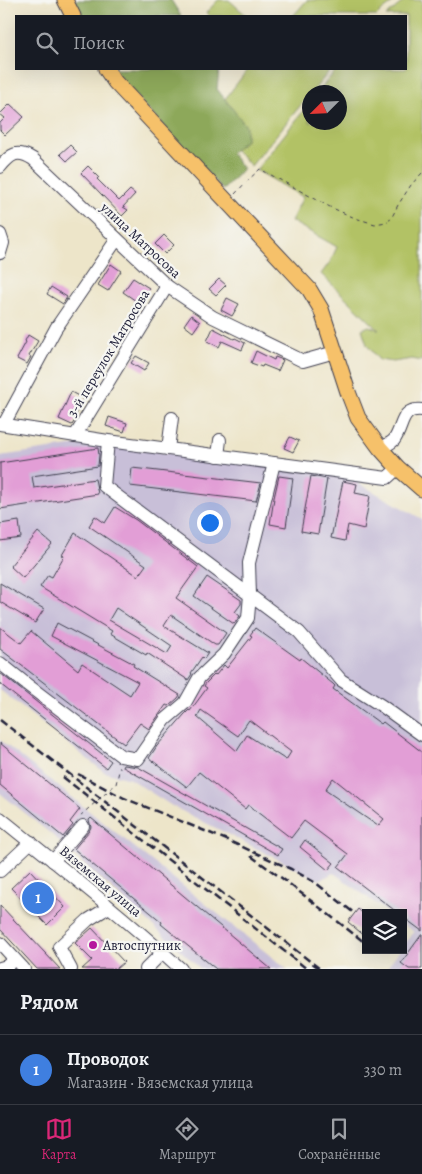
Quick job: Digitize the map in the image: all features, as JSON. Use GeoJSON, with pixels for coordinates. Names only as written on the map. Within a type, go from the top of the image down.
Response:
{"type":"FeatureCollection","features":[{"type":"Feature","properties":{"kind":"main road"},"geometry":{"type":"LineString","coordinates":[[65,0],[72,15]]}},
{"type":"Feature","properties":{"kind":"main road"},"geometry":{"type":"LineString","coordinates":[[107,70],[115,82],[309,289],[321,309],[358,418],[380,448],[398,468],[422,489]]}},
{"type":"Feature","properties":{"kind":"street","name":"улица Матросова"},"geometry":{"type":"LineString","coordinates":[[0,166],[9,156],[16,153],[27,155],[33,159],[167,286],[213,317],[303,360],[335,352]]}},
{"type":"Feature","properties":{"kind":"street"},"geometry":{"type":"LineString","coordinates":[[0,234],[3,242],[0,253]]}},
{"type":"Feature","properties":{"kind":"street"},"geometry":{"type":"LineString","coordinates":[[117,239],[56,328],[2,424],[108,441],[387,478],[398,468]]}},
{"type":"Feature","properties":{"kind":"street","name":"3-й переулок Матросова"},"geometry":{"type":"LineString","coordinates":[[75,436],[167,286]]}},
{"type":"Feature","properties":{"kind":"street"},"geometry":{"type":"LineString","coordinates":[[380,448],[394,441],[409,411],[414,409],[422,410]]}},
{"type":"Feature","properties":{"kind":"street"},"geometry":{"type":"LineString","coordinates":[[168,449],[172,418]]}},
{"type":"Feature","properties":{"kind":"street"},"geometry":{"type":"LineString","coordinates":[[218,456],[220,440]]}},
{"type":"Feature","properties":{"kind":"street"},"geometry":{"type":"LineString","coordinates":[[108,441],[104,486],[299,632],[341,680],[382,706],[422,736]]}},
{"type":"Feature","properties":{"kind":"street"},"geometry":{"type":"LineString","coordinates":[[0,663],[121,756],[138,758],[165,720],[185,703],[199,678],[224,654],[248,618],[250,595],[249,563],[274,463]]}},
{"type":"Feature","properties":{"kind":"street","name":"Вяземская улица"},"geometry":{"type":"LineString","coordinates":[[0,818],[109,906],[180,969]]}},
{"type":"Feature","properties":{"kind":"street"},"geometry":{"type":"LineString","coordinates":[[53,861],[83,826]]}},
{"type":"Feature","properties":{"kind":"street"},"geometry":{"type":"LineString","coordinates":[[0,871],[31,842]]}},
{"type":"Feature","properties":{"kind":"street"},"geometry":{"type":"LineString","coordinates":[[71,969],[59,947],[88,920],[109,906]]}},
{"type":"Feature","properties":{"kind":"street"},"geometry":{"type":"LineString","coordinates":[[0,943],[24,969]]}},
{"type":"Feature","properties":{"kind":"street"},"geometry":{"type":"LineString","coordinates":[[146,969],[163,952]]}},
{"type":"Feature","properties":{"kind":"street"},"geometry":{"type":"LineString","coordinates":[[0,968],[7,966],[14,959]]}},
{"type":"Feature","properties":{"kind":"path"},"geometry":{"type":"LineString","coordinates":[[228,202],[260,169],[330,207],[354,218],[375,224],[391,219],[410,184],[422,173]]}},
{"type":"Feature","properties":{"kind":"path"},"geometry":{"type":"LineString","coordinates":[[83,826],[80,816],[116,784],[121,756]]}},
{"type":"Feature","properties":{"kind":"shaded area"},"geometry":{"type":"Polygon","coordinates":[[[91,443],[344,475],[422,519],[422,969],[386,969],[397,954],[407,954],[407,941],[414,932],[407,927],[407,909],[384,909],[334,873],[319,880],[172,806],[130,779],[104,772],[0,690],[0,456],[91,443]]]}},
{"type":"Feature","properties":{"kind":"shaded area"},"geometry":{"type":"Polygon","coordinates":[[[0,740],[287,969],[201,969],[51,834],[0,793],[0,740]]]}},
{"type":"Feature","properties":{"kind":"green space"},"geometry":{"type":"Polygon","coordinates":[[[72,0],[171,0],[180,15],[80,15],[72,0]]]}},
{"type":"Feature","properties":{"kind":"green space"},"geometry":{"type":"Polygon","coordinates":[[[218,0],[229,0],[246,15],[209,15],[206,13],[218,0]]]}},
{"type":"Feature","properties":{"kind":"green space"},"geometry":{"type":"Polygon","coordinates":[[[307,0],[397,0],[378,15],[294,15],[307,0]]]}},
{"type":"Feature","properties":{"kind":"green space"},"geometry":{"type":"Polygon","coordinates":[[[405,0],[422,0],[422,361],[412,359],[393,362],[379,360],[367,345],[362,329],[369,326],[379,330],[321,274],[330,262],[337,247],[291,221],[303,197],[256,170],[302,113],[302,130],[347,130],[347,85],[324,85],[336,70],[407,70],[407,15],[387,15],[405,0]]]}},
{"type":"Feature","properties":{"kind":"green space"},"geometry":{"type":"Polygon","coordinates":[[[114,70],[219,70],[217,89],[246,126],[246,140],[231,153],[243,169],[223,190],[123,83],[114,70]]]}},
{"type":"Feature","properties":{"kind":"green space"},"geometry":{"type":"Polygon","coordinates":[[[247,70],[330,70],[318,85],[302,85],[302,104],[251,166],[208,121],[247,70]]]}},
{"type":"Feature","properties":{"kind":"building"},"geometry":{"type":"Polygon","coordinates":[[[10,104],[24,117],[5,135],[0,130],[0,123],[5,118],[0,114],[10,104]]]}},
{"type":"Feature","properties":{"kind":"building"},"geometry":{"type":"Polygon","coordinates":[[[70,145],[77,152],[67,161],[60,154],[70,145]]]}},
{"type":"Feature","properties":{"kind":"building"},"geometry":{"type":"Polygon","coordinates":[[[88,166],[99,177],[97,179],[119,201],[130,190],[135,194],[123,207],[128,210],[122,216],[81,173],[88,166]]]}},
{"type":"Feature","properties":{"kind":"building"},"geometry":{"type":"Polygon","coordinates":[[[164,235],[174,245],[165,254],[155,244],[164,235]]]}},
{"type":"Feature","properties":{"kind":"building"},"geometry":{"type":"Polygon","coordinates":[[[111,264],[121,271],[108,291],[98,285],[111,264]]]}},
{"type":"Feature","properties":{"kind":"building"},"geometry":{"type":"Polygon","coordinates":[[[133,278],[149,288],[139,303],[123,292],[133,278]]]}},
{"type":"Feature","properties":{"kind":"building"},"geometry":{"type":"Polygon","coordinates":[[[219,279],[226,285],[216,295],[209,289],[219,279]]]}},
{"type":"Feature","properties":{"kind":"building"},"geometry":{"type":"Polygon","coordinates":[[[51,287],[67,297],[63,304],[47,294],[51,287]]]}},
{"type":"Feature","properties":{"kind":"building"},"geometry":{"type":"Polygon","coordinates":[[[227,298],[239,304],[232,316],[221,310],[227,298]]]}},
{"type":"Feature","properties":{"kind":"building"},"geometry":{"type":"Polygon","coordinates":[[[191,315],[200,322],[193,332],[184,325],[191,315]]]}},
{"type":"Feature","properties":{"kind":"building"},"geometry":{"type":"Polygon","coordinates":[[[213,328],[245,343],[242,350],[222,341],[219,347],[207,341],[213,328]]]}},
{"type":"Feature","properties":{"kind":"building"},"geometry":{"type":"Polygon","coordinates":[[[28,335],[38,341],[29,356],[31,357],[27,364],[17,359],[28,335]]]}},
{"type":"Feature","properties":{"kind":"building"},"geometry":{"type":"Polygon","coordinates":[[[256,351],[274,360],[275,357],[283,360],[278,371],[251,363],[256,351]]]}},
{"type":"Feature","properties":{"kind":"building"},"geometry":{"type":"Polygon","coordinates":[[[136,356],[149,363],[144,371],[131,363],[136,356]]]}},
{"type":"Feature","properties":{"kind":"building"},"geometry":{"type":"Polygon","coordinates":[[[71,392],[84,399],[72,425],[59,419],[71,392]]]}},
{"type":"Feature","properties":{"kind":"building"},"geometry":{"type":"Polygon","coordinates":[[[109,417],[127,423],[124,432],[106,426],[109,417]]]}},
{"type":"Feature","properties":{"kind":"building"},"geometry":{"type":"Polygon","coordinates":[[[290,437],[299,441],[293,452],[284,448],[290,437]]]}},
{"type":"Feature","properties":{"kind":"building"},"geometry":{"type":"Polygon","coordinates":[[[98,448],[98,466],[32,476],[34,488],[95,479],[98,494],[0,509],[0,463],[98,448]]]}},
{"type":"Feature","properties":{"kind":"building"},"geometry":{"type":"Polygon","coordinates":[[[132,468],[261,483],[256,501],[130,486],[132,468]]]}},
{"type":"Feature","properties":{"kind":"building"},"geometry":{"type":"Polygon","coordinates":[[[279,476],[293,478],[286,527],[270,524],[279,476]]]}},
{"type":"Feature","properties":{"kind":"building"},"geometry":{"type":"Polygon","coordinates":[[[311,476],[327,479],[318,534],[301,531],[311,476]]]}},
{"type":"Feature","properties":{"kind":"building"},"geometry":{"type":"Polygon","coordinates":[[[343,481],[357,484],[355,493],[370,496],[364,529],[348,525],[345,541],[331,538],[343,481]]]}},
{"type":"Feature","properties":{"kind":"building"},"geometry":{"type":"Polygon","coordinates":[[[115,507],[136,520],[198,567],[176,598],[226,633],[218,645],[215,645],[171,615],[164,626],[208,653],[204,659],[202,657],[188,680],[147,653],[146,655],[110,634],[112,631],[40,587],[48,575],[52,577],[75,533],[138,576],[146,565],[89,526],[95,516],[105,523],[115,507]],[[116,608],[109,620],[167,654],[172,646],[116,608]]]}},
{"type":"Feature","properties":{"kind":"building"},"geometry":{"type":"Polygon","coordinates":[[[19,521],[21,538],[0,541],[0,524],[19,521]]]}},
{"type":"Feature","properties":{"kind":"building"},"geometry":{"type":"Polygon","coordinates":[[[38,532],[52,544],[23,578],[10,566],[38,532]]]}},
{"type":"Feature","properties":{"kind":"building"},"geometry":{"type":"Polygon","coordinates":[[[207,577],[241,600],[241,604],[235,612],[240,616],[234,624],[194,596],[207,577]]]}},
{"type":"Feature","properties":{"kind":"building"},"geometry":{"type":"Polygon","coordinates":[[[0,583],[44,609],[35,623],[0,602],[0,583]]]}},
{"type":"Feature","properties":{"kind":"building"},"geometry":{"type":"Polygon","coordinates":[[[57,623],[134,664],[133,666],[180,695],[169,706],[166,705],[149,729],[140,723],[124,744],[0,649],[0,627],[21,643],[31,631],[78,670],[82,663],[130,695],[138,682],[51,636],[57,623]]]}},
{"type":"Feature","properties":{"kind":"building"},"geometry":{"type":"Polygon","coordinates":[[[255,628],[300,660],[301,658],[333,684],[335,686],[333,689],[381,724],[383,722],[422,752],[422,931],[407,920],[407,909],[393,909],[338,867],[348,854],[304,821],[291,838],[248,805],[245,809],[199,772],[187,787],[149,758],[184,715],[190,711],[207,688],[204,686],[206,683],[224,665],[227,668],[252,636],[250,635],[255,628]],[[201,710],[197,717],[237,751],[247,735],[286,760],[291,752],[249,720],[238,736],[201,710]],[[333,778],[325,790],[378,826],[384,819],[333,778]]]}},
{"type":"Feature","properties":{"kind":"building"},"geometry":{"type":"Polygon","coordinates":[[[0,673],[111,761],[106,768],[0,684],[0,673]]]}},
{"type":"Feature","properties":{"kind":"building"},"geometry":{"type":"Polygon","coordinates":[[[0,743],[80,809],[70,822],[73,825],[63,837],[0,785],[0,743]]]}},
{"type":"Feature","properties":{"kind":"building"},"geometry":{"type":"Polygon","coordinates":[[[124,765],[138,767],[282,849],[278,855],[123,767],[124,765]]]}},
{"type":"Feature","properties":{"kind":"building"},"geometry":{"type":"Polygon","coordinates":[[[91,818],[271,969],[216,969],[161,924],[162,922],[74,849],[89,831],[91,827],[89,820],[91,818]]]}},
{"type":"Feature","properties":{"kind":"building"},"geometry":{"type":"Polygon","coordinates":[[[305,840],[334,863],[328,870],[300,847],[305,840]]]}},
{"type":"Feature","properties":{"kind":"building"},"geometry":{"type":"Polygon","coordinates":[[[30,870],[65,907],[47,925],[11,888],[30,870]]]}},
{"type":"Feature","properties":{"kind":"building"},"geometry":{"type":"Polygon","coordinates":[[[0,905],[60,969],[37,969],[0,929],[0,905]]]}},
{"type":"Feature","properties":{"kind":"building"},"geometry":{"type":"Polygon","coordinates":[[[358,909],[362,912],[362,934],[348,922],[358,909]]]}},
{"type":"Feature","properties":{"kind":"building","name":"Автоспутник"},"geometry":{"type":"Polygon","coordinates":[[[92,928],[124,962],[116,969],[82,969],[92,960],[75,943],[92,928]]]}},
{"type":"Feature","properties":{"kind":"building"},"geometry":{"type":"Polygon","coordinates":[[[422,934],[422,969],[409,969],[401,963],[422,934]]]}},
{"type":"Feature","properties":{"kind":"railway"},"geometry":{"type":"LineString","coordinates":[[0,720],[320,969]]}},
{"type":"Feature","properties":{"kind":"railway"},"geometry":{"type":"LineString","coordinates":[[78,774],[124,798],[227,840],[291,869],[316,883],[354,913]]}},
{"type":"Feature","properties":{"kind":"railway"},"geometry":{"type":"LineString","coordinates":[[63,777],[307,969]]}},
{"type":"Feature","properties":{"kind":"railway"},"geometry":{"type":"LineString","coordinates":[[251,856],[362,940]]}},
{"type":"Feature","properties":{"kind":"place","name":"Проводок"},"geometry":{"type":"Point","coordinates":[38,898]}},
{"type":"Feature","properties":{"kind":"place","name":"Автоспутник"},"geometry":{"type":"Point","coordinates":[93,945]}}]}
